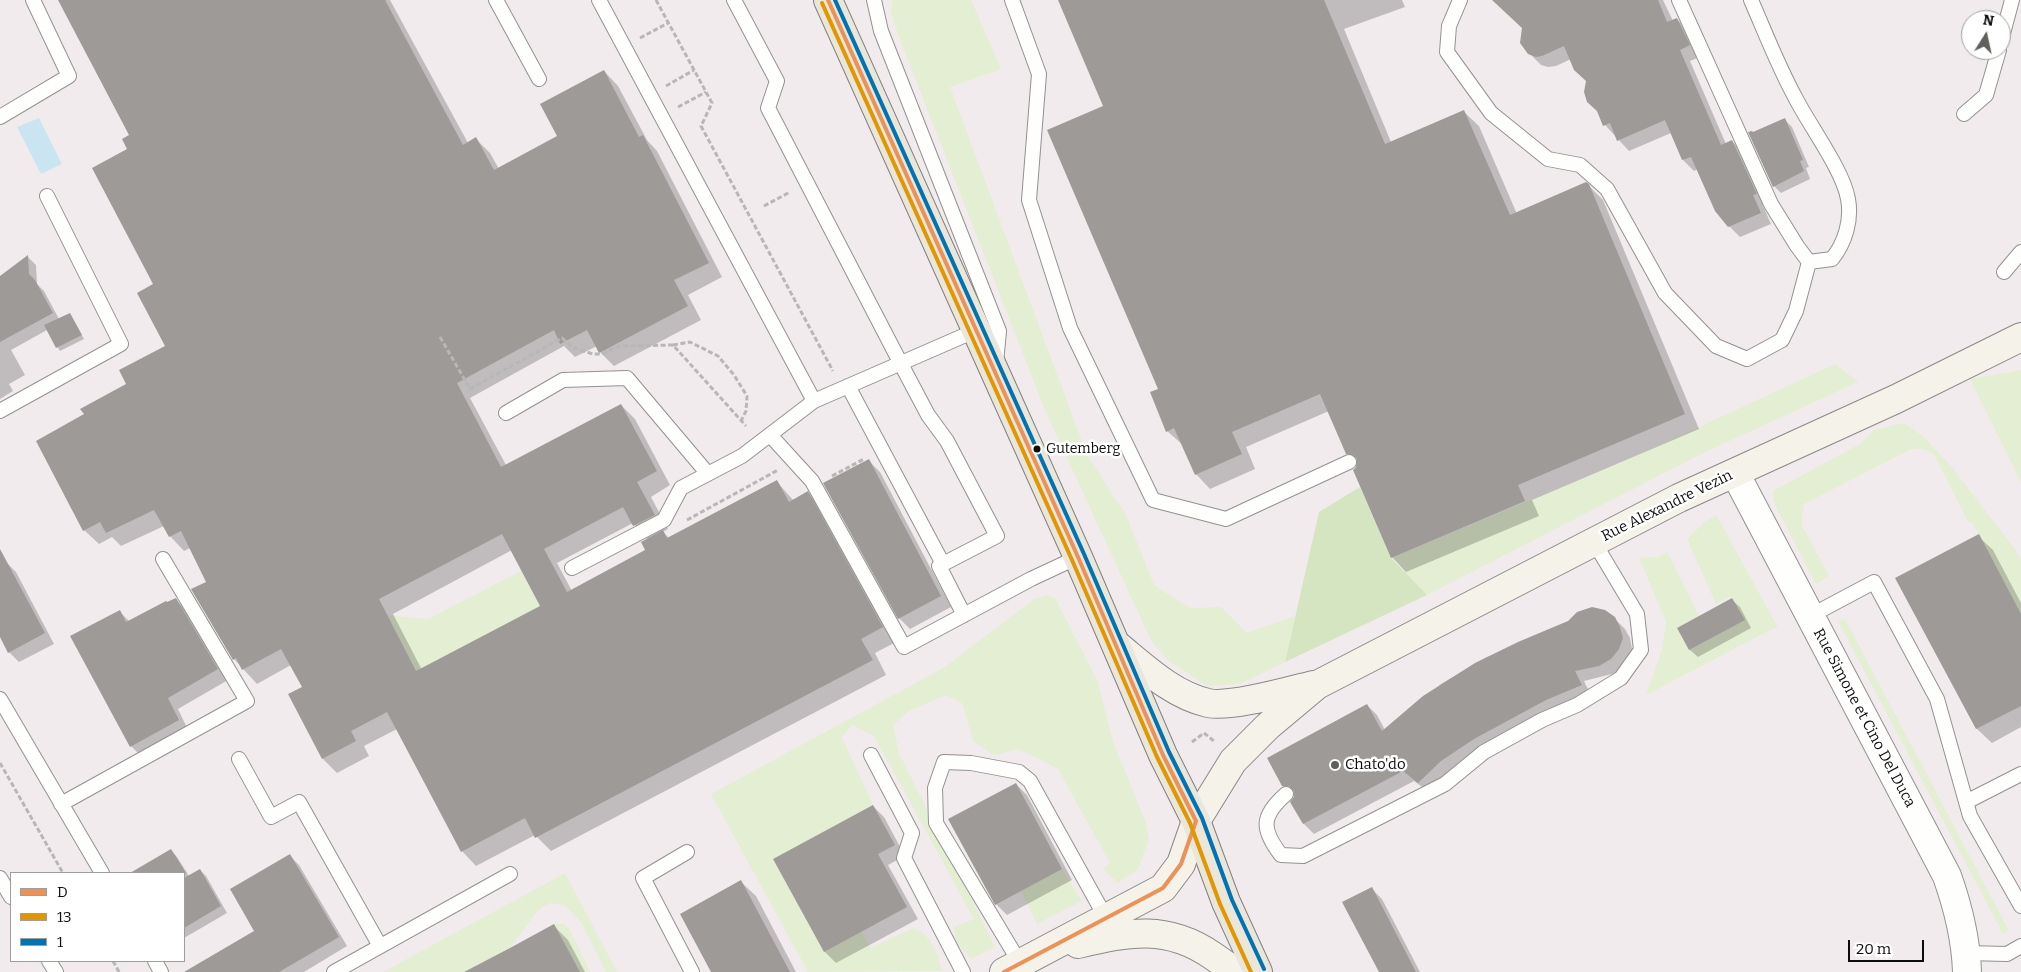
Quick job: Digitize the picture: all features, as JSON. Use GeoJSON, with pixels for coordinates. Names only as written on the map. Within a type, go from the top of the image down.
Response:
{"type":"FeatureCollection","features":[{"type":"Feature","properties":{"kind":"main road"},"geometry":{"type":"LineString","coordinates":[[828,0],[1118,646],[1159,746],[1196,821],[1226,902],[1258,972]]}},
{"type":"Feature","properties":{"kind":"street","name":"Rue Alexandre Vezin"},"geometry":{"type":"LineString","coordinates":[[1021,963],[1163,888],[1181,864],[1196,821],[1233,761],[1268,726],[1317,684],[1678,498],[1896,399],[2021,337]]}},
{"type":"Feature","properties":{"kind":"street","name":"Rue Simone et Cino Del Duca"},"geometry":{"type":"LineString","coordinates":[[1735,473],[1947,876],[1954,896],[1967,963]]}},
{"type":"Feature","properties":{"kind":"street","name":"Rue Alexandre Vezin"},"geometry":{"type":"LineString","coordinates":[[1118,646],[1170,687],[1208,703],[1228,704],[1317,684]]}},
{"type":"Feature","properties":{"kind":"street"},"geometry":{"type":"LineString","coordinates":[[1021,963],[1122,934],[1161,933],[1197,945],[1234,972]]}},
{"type":"Feature","properties":{"kind":"lane"},"geometry":{"type":"LineString","coordinates":[[0,117],[69,76],[32,0]]}},
{"type":"Feature","properties":{"kind":"lane"},"geometry":{"type":"LineString","coordinates":[[496,0],[540,79]]}},
{"type":"Feature","properties":{"kind":"lane"},"geometry":{"type":"LineString","coordinates":[[599,0],[814,401]]}},
{"type":"Feature","properties":{"kind":"lane"},"geometry":{"type":"LineString","coordinates":[[734,0],[777,81],[768,108],[928,415],[947,441],[997,536],[938,566],[964,615]]}},
{"type":"Feature","properties":{"kind":"lane"},"geometry":{"type":"LineString","coordinates":[[874,0],[881,31],[999,331],[995,371]]}},
{"type":"Feature","properties":{"kind":"lane"},"geometry":{"type":"LineString","coordinates":[[1012,0],[1039,74],[1030,200],[1070,328],[1153,500],[1226,519],[1349,462]]}},
{"type":"Feature","properties":{"kind":"lane"},"geometry":{"type":"LineString","coordinates":[[1460,0],[1449,26],[1447,52],[1491,112],[1548,159],[1580,165],[1607,189],[1665,293],[1716,346],[1747,359],[1782,340],[1796,311],[1809,262]]}},
{"type":"Feature","properties":{"kind":"lane"},"geometry":{"type":"LineString","coordinates":[[1679,0],[1771,204],[1796,246],[1809,262]]}},
{"type":"Feature","properties":{"kind":"lane"},"geometry":{"type":"LineString","coordinates":[[1751,0],[1794,96],[1838,172],[1848,198],[1849,220],[1841,248],[1832,259],[1809,262]]}},
{"type":"Feature","properties":{"kind":"lane"},"geometry":{"type":"LineString","coordinates":[[1964,114],[1986,95],[1995,60]]}},
{"type":"Feature","properties":{"kind":"lane"},"geometry":{"type":"LineString","coordinates":[[0,411],[121,344],[47,196]]}},
{"type":"Feature","properties":{"kind":"lane"},"geometry":{"type":"LineString","coordinates":[[2004,272],[2021,252]]}},
{"type":"Feature","properties":{"kind":"lane"},"geometry":{"type":"LineString","coordinates":[[572,568],[664,520],[681,488],[742,456],[814,401],[977,330]]}},
{"type":"Feature","properties":{"kind":"lane"},"geometry":{"type":"LineString","coordinates":[[506,413],[563,380],[627,378],[708,474]]}},
{"type":"Feature","properties":{"kind":"lane"},"geometry":{"type":"LineString","coordinates":[[848,386],[943,564]]}},
{"type":"Feature","properties":{"kind":"lane"},"geometry":{"type":"LineString","coordinates":[[770,435],[812,481],[904,647],[1078,557]]}},
{"type":"Feature","properties":{"kind":"lane"},"geometry":{"type":"LineString","coordinates":[[1286,794],[1273,806],[1266,823],[1271,842],[1281,855],[1303,856],[1446,784],[1484,752],[1542,720],[1577,705],[1621,678],[1641,650],[1637,614],[1594,542]]}},
{"type":"Feature","properties":{"kind":"lane"},"geometry":{"type":"LineString","coordinates":[[61,804],[246,701],[163,559]]}},
{"type":"Feature","properties":{"kind":"lane"},"geometry":{"type":"LineString","coordinates":[[1810,616],[1874,582],[1937,699],[1970,816],[2021,906]]}},
{"type":"Feature","properties":{"kind":"lane"},"geometry":{"type":"LineString","coordinates":[[0,699],[101,872]]}},
{"type":"Feature","properties":{"kind":"lane"},"geometry":{"type":"LineString","coordinates":[[871,755],[912,833],[904,858],[963,972]]}},
{"type":"Feature","properties":{"kind":"lane"},"geometry":{"type":"LineString","coordinates":[[239,759],[271,817],[299,802],[380,946]]}},
{"type":"Feature","properties":{"kind":"lane"},"geometry":{"type":"LineString","coordinates":[[1021,963],[936,823],[935,788],[944,762],[971,763],[1019,772],[1030,781],[1106,918]]}},
{"type":"Feature","properties":{"kind":"lane"},"geometry":{"type":"LineString","coordinates":[[1966,802],[2021,774]]}},
{"type":"Feature","properties":{"kind":"lane"},"geometry":{"type":"LineString","coordinates":[[687,852],[643,878],[692,972]]}},
{"type":"Feature","properties":{"kind":"lane"},"geometry":{"type":"LineString","coordinates":[[334,972],[510,874]]}},
{"type":"Feature","properties":{"kind":"lane"},"geometry":{"type":"LineString","coordinates":[[0,878],[10,895]]}},
{"type":"Feature","properties":{"kind":"lane"},"geometry":{"type":"LineString","coordinates":[[1967,963],[2007,954],[2021,946]]}},
{"type":"Feature","properties":{"kind":"path"},"geometry":{"type":"LineString","coordinates":[[656,0],[712,103],[701,126],[836,376]]}},
{"type":"Feature","properties":{"kind":"path"},"geometry":{"type":"LineString","coordinates":[[633,42],[668,23]]}},
{"type":"Feature","properties":{"kind":"path"},"geometry":{"type":"LineString","coordinates":[[660,89],[694,70]]}},
{"type":"Feature","properties":{"kind":"path"},"geometry":{"type":"LineString","coordinates":[[670,111],[706,92]]}},
{"type":"Feature","properties":{"kind":"path"},"geometry":{"type":"LineString","coordinates":[[764,206],[792,190]]}},
{"type":"Feature","properties":{"kind":"path"},"geometry":{"type":"LineString","coordinates":[[672,346],[690,342],[718,356],[734,375],[746,396],[746,411],[741,421]]}},
{"type":"Feature","properties":{"kind":"path"},"geometry":{"type":"LineString","coordinates":[[687,520],[779,470],[819,477],[821,481],[870,456]]}},
{"type":"Feature","properties":{"kind":"path"},"geometry":{"type":"LineString","coordinates":[[1192,742],[1204,733],[1220,746]]}},
{"type":"Feature","properties":{"kind":"path"},"geometry":{"type":"LineString","coordinates":[[0,763],[62,872]]}},
{"type":"Feature","properties":{"kind":"shaded area"},"geometry":{"type":"Polygon","coordinates":[[[0,0],[2021,0],[2021,972],[0,972],[0,0]]]}},
{"type":"Feature","properties":{"kind":"green space"},"geometry":{"type":"Polygon","coordinates":[[[892,0],[971,0],[1001,69],[950,87],[1087,455],[1126,515],[1154,585],[1190,608],[1221,607],[1247,633],[1295,616],[1285,662],[1240,684],[1207,686],[1170,662],[1152,642],[1045,410],[899,37],[891,13],[892,0]]]}},
{"type":"Feature","properties":{"kind":"green space"},"geometry":{"type":"Polygon","coordinates":[[[1835,364],[1858,382],[1701,454],[1427,595],[1391,558],[1627,460],[1835,364]]]}},
{"type":"Feature","properties":{"kind":"green space"},"geometry":{"type":"Polygon","coordinates":[[[2021,370],[2021,482],[1970,379],[2021,370]]]}},
{"type":"Feature","properties":{"kind":"green space"},"geometry":{"type":"Polygon","coordinates":[[[1904,423],[1924,437],[1954,470],[2017,552],[2021,560],[2021,614],[1972,522],[1969,523],[1934,455],[1921,449],[1911,449],[1804,504],[1801,524],[1829,576],[1816,584],[1774,503],[1773,491],[1860,444],[1874,430],[1904,423]]]}},
{"type":"Feature","properties":{"kind":"green space"},"geometry":{"type":"Polygon","coordinates":[[[1360,487],[1391,558],[1427,595],[1285,662],[1319,512],[1360,487]]]}},
{"type":"Feature","properties":{"kind":"green space"},"geometry":{"type":"Polygon","coordinates":[[[1716,515],[1778,628],[1772,629],[1646,695],[1662,650],[1666,622],[1639,558],[1657,557],[1667,552],[1699,616],[1677,628],[1689,650],[1744,620],[1731,596],[1716,604],[1687,539],[1706,521],[1716,515]]]}},
{"type":"Feature","properties":{"kind":"green space"},"geometry":{"type":"Polygon","coordinates":[[[521,571],[540,606],[416,671],[387,615],[428,619],[521,571]]]}},
{"type":"Feature","properties":{"kind":"green space"},"geometry":{"type":"Polygon","coordinates":[[[1047,595],[1055,598],[1098,682],[1113,742],[1146,823],[1149,839],[1138,869],[1118,883],[1103,869],[1110,863],[1058,769],[1019,749],[993,755],[973,740],[962,703],[946,695],[909,711],[893,725],[899,753],[995,947],[971,959],[956,942],[954,927],[974,919],[874,736],[852,725],[842,737],[873,805],[773,859],[824,952],[861,932],[871,948],[913,928],[925,935],[933,945],[942,971],[808,972],[711,794],[945,667],[1034,599],[1047,595]]]}},
{"type":"Feature","properties":{"kind":"green space"},"geometry":{"type":"Polygon","coordinates":[[[1845,619],[2009,931],[2003,934],[1838,621],[1845,619]]]}},
{"type":"Feature","properties":{"kind":"green space"},"geometry":{"type":"Polygon","coordinates":[[[1062,869],[1082,901],[1037,924],[1021,891],[1062,869]]]}},
{"type":"Feature","properties":{"kind":"green space"},"geometry":{"type":"Polygon","coordinates":[[[565,873],[617,972],[606,972],[581,922],[565,905],[550,903],[537,911],[510,948],[464,972],[383,972],[565,873]]]}},
{"type":"Feature","properties":{"kind":"green space"},"geometry":{"type":"Polygon","coordinates":[[[554,924],[564,924],[570,930],[590,972],[580,972],[554,924]]]}},
{"type":"Feature","properties":{"kind":"water"},"geometry":{"type":"Polygon","coordinates":[[[39,118],[62,164],[41,174],[17,127],[39,118]]]}},
{"type":"Feature","properties":{"kind":"building"},"geometry":{"type":"Polygon","coordinates":[[[58,0],[385,0],[463,145],[476,137],[494,170],[557,136],[540,104],[604,70],[639,137],[643,135],[709,263],[674,280],[688,306],[599,353],[587,330],[560,344],[554,330],[457,383],[501,467],[621,404],[657,471],[637,482],[655,515],[633,526],[623,507],[544,549],[567,592],[645,550],[641,542],[663,530],[667,538],[777,480],[789,502],[808,491],[883,627],[861,639],[873,660],[535,838],[525,818],[461,852],[387,712],[351,731],[356,741],[322,759],[288,694],[302,687],[281,649],[242,670],[236,658],[233,660],[191,589],[206,582],[181,531],[169,537],[154,510],[106,533],[100,522],[83,531],[36,441],[84,414],[80,409],[126,384],[119,370],[165,346],[137,293],[153,284],[92,168],[127,149],[122,139],[129,135],[58,0]],[[502,534],[379,599],[416,671],[540,606],[502,534]]]}},
{"type":"Feature","properties":{"kind":"building"},"geometry":{"type":"Polygon","coordinates":[[[1058,0],[1324,0],[1385,144],[1464,110],[1510,215],[1586,182],[1589,184],[1685,414],[1518,485],[1525,501],[1391,558],[1353,470],[1356,467],[1357,459],[1354,455],[1346,454],[1320,394],[1232,432],[1242,454],[1195,475],[1174,428],[1166,432],[1150,392],[1158,389],[1047,130],[1103,106],[1058,0]]]}},
{"type":"Feature","properties":{"kind":"building"},"geometry":{"type":"Polygon","coordinates":[[[1492,0],[1658,0],[1667,22],[1677,18],[1690,45],[1680,50],[1721,145],[1732,140],[1757,194],[1753,195],[1761,213],[1728,227],[1715,211],[1691,157],[1682,160],[1665,120],[1617,141],[1610,123],[1603,126],[1597,111],[1587,102],[1584,92],[1586,81],[1574,70],[1564,46],[1542,56],[1536,57],[1528,54],[1520,43],[1522,28],[1492,0]]]}},
{"type":"Feature","properties":{"kind":"building"},"geometry":{"type":"Polygon","coordinates":[[[1785,118],[1803,160],[1800,161],[1804,171],[1773,187],[1748,132],[1753,132],[1785,118]]]}},
{"type":"Feature","properties":{"kind":"building"},"geometry":{"type":"Polygon","coordinates":[[[28,255],[29,274],[35,280],[53,313],[0,342],[0,276],[28,255]]]}},
{"type":"Feature","properties":{"kind":"building"},"geometry":{"type":"Polygon","coordinates":[[[70,313],[82,335],[56,348],[44,325],[70,313]]]}},
{"type":"Feature","properties":{"kind":"building"},"geometry":{"type":"Polygon","coordinates":[[[869,459],[941,596],[898,619],[823,483],[869,459]]]}},
{"type":"Feature","properties":{"kind":"building"},"geometry":{"type":"Polygon","coordinates":[[[1979,534],[2021,614],[2021,706],[1976,729],[1895,578],[1979,534]]]}},
{"type":"Feature","properties":{"kind":"building"},"geometry":{"type":"Polygon","coordinates":[[[0,549],[45,633],[8,653],[0,637],[0,549]]]}},
{"type":"Feature","properties":{"kind":"building"},"geometry":{"type":"Polygon","coordinates":[[[176,598],[218,669],[168,698],[179,720],[130,747],[70,636],[120,610],[126,622],[166,601],[176,598]]]}},
{"type":"Feature","properties":{"kind":"building"},"geometry":{"type":"Polygon","coordinates":[[[1732,598],[1745,620],[1689,650],[1677,628],[1732,598]]]}},
{"type":"Feature","properties":{"kind":"building"},"geometry":{"type":"Polygon","coordinates":[[[1592,607],[1605,610],[1615,617],[1623,638],[1619,649],[1611,659],[1599,666],[1575,671],[1582,685],[1546,700],[1474,739],[1441,761],[1418,783],[1403,771],[1303,824],[1290,802],[1294,797],[1294,791],[1289,786],[1282,786],[1267,758],[1367,704],[1382,731],[1423,696],[1475,663],[1568,621],[1577,612],[1592,607]]]}},
{"type":"Feature","properties":{"kind":"building"},"geometry":{"type":"Polygon","coordinates":[[[1016,783],[1062,869],[995,905],[948,819],[1016,783]]]}},
{"type":"Feature","properties":{"kind":"building"},"geometry":{"type":"Polygon","coordinates":[[[873,805],[895,845],[878,854],[907,907],[824,952],[773,859],[873,805]]]}},
{"type":"Feature","properties":{"kind":"building"},"geometry":{"type":"Polygon","coordinates":[[[171,849],[186,873],[185,872],[132,872],[171,849]]]}},
{"type":"Feature","properties":{"kind":"building"},"geometry":{"type":"Polygon","coordinates":[[[290,854],[339,937],[279,972],[184,972],[254,931],[230,889],[290,854]]]}},
{"type":"Feature","properties":{"kind":"building"},"geometry":{"type":"Polygon","coordinates":[[[200,869],[221,906],[185,927],[185,877],[200,869]]]}},
{"type":"Feature","properties":{"kind":"building"},"geometry":{"type":"Polygon","coordinates":[[[741,880],[790,972],[711,972],[680,914],[741,880]]]}},
{"type":"Feature","properties":{"kind":"building"},"geometry":{"type":"Polygon","coordinates":[[[1372,887],[1416,972],[1379,972],[1342,902],[1372,887]]]}},
{"type":"Feature","properties":{"kind":"building"},"geometry":{"type":"Polygon","coordinates":[[[554,924],[580,972],[464,972],[510,948],[554,924]]]}},
{"type":"Feature","properties":{"kind":"transit line","name":"D"},"geometry":{"type":"LineString","coordinates":[[828,0],[1078,557],[1163,755],[1196,821]]}},
{"type":"Feature","properties":{"kind":"transit line","name":"1"},"geometry":{"type":"LineString","coordinates":[[835,0],[1084,554],[1169,752],[1202,818],[1232,900],[1264,969]]}},
{"type":"Feature","properties":{"kind":"transit line","name":"13"},"geometry":{"type":"LineString","coordinates":[[822,3],[1072,560],[1157,757],[1190,823],[1220,904],[1251,972]]}},
{"type":"Feature","properties":{"kind":"transit line","name":"D"},"geometry":{"type":"LineString","coordinates":[[1004,972],[1163,888],[1181,864],[1196,821]]}},
{"type":"Feature","properties":{"kind":"place","name":"Gutemberg"},"geometry":{"type":"Point","coordinates":[1037,449]}},
{"type":"Feature","properties":{"kind":"place","name":"Chato'do"},"geometry":{"type":"Point","coordinates":[1335,765]}}]}
